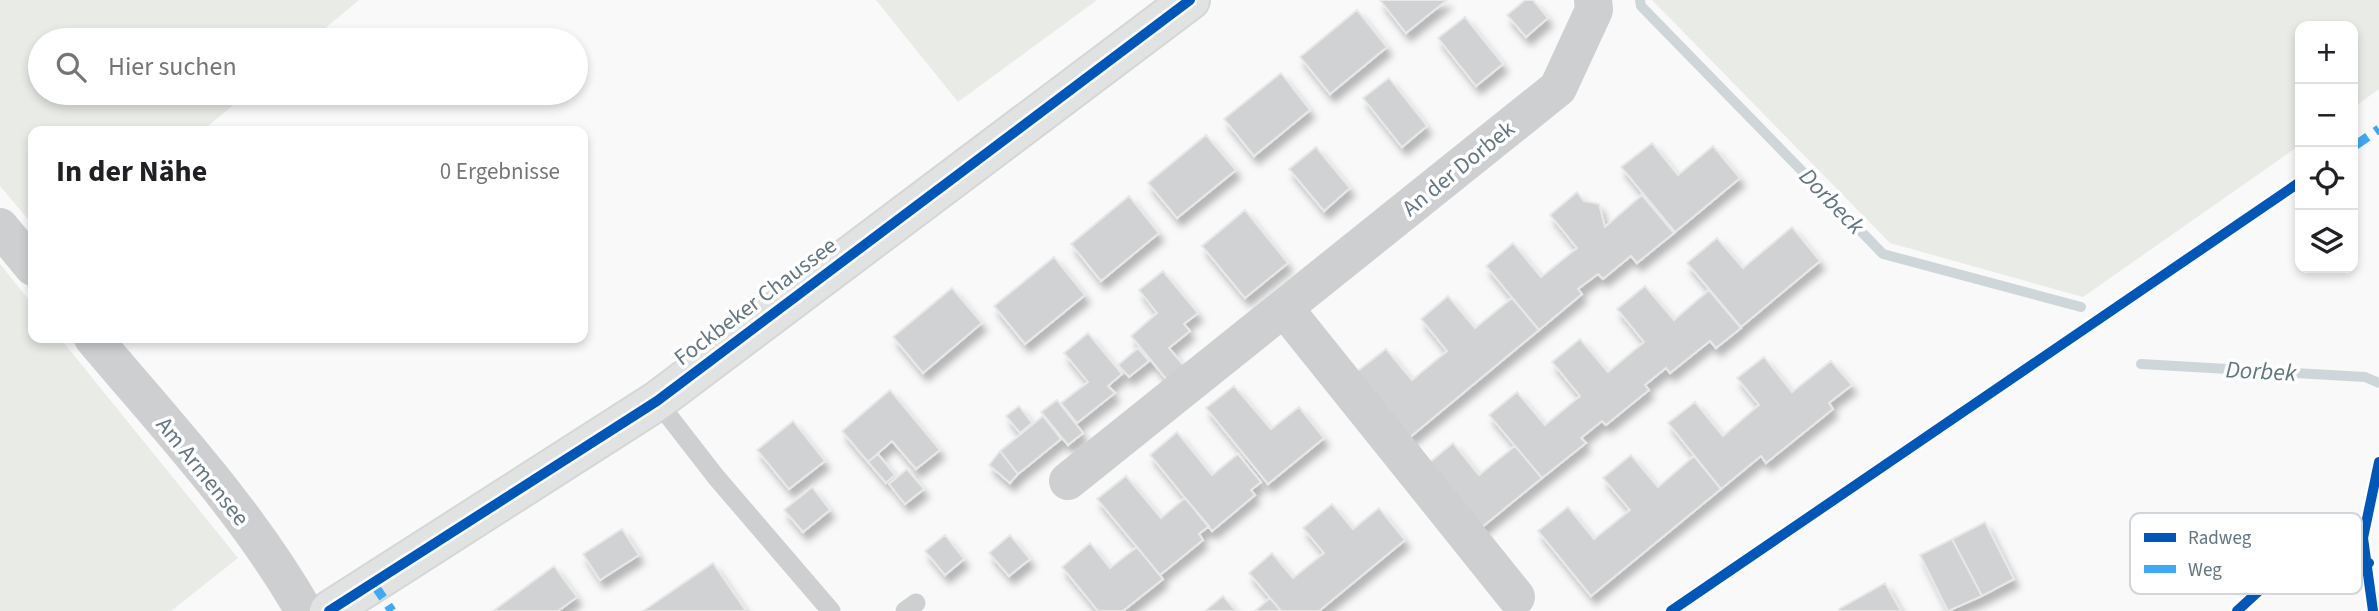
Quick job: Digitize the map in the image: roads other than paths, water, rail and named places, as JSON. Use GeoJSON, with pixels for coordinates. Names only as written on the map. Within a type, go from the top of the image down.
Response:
{"type":"FeatureCollection","features":[{"type":"Feature","properties":{"kind":"main road","name":"Fockbeker Chaussee"},"geometry":{"type":"LineString","coordinates":[[329,611],[657,401],[1190,0]]}},
{"type":"Feature","properties":{"kind":"street","name":"An der Dorbek"},"geometry":{"type":"LineString","coordinates":[[1068,481],[1558,88],[1594,9],[1593,0]]}},
{"type":"Feature","properties":{"kind":"street"},"geometry":{"type":"LineString","coordinates":[[0,227],[28,261]]}},
{"type":"Feature","properties":{"kind":"street"},"geometry":{"type":"LineString","coordinates":[[1284,307],[1516,597]]}},
{"type":"Feature","properties":{"kind":"street","name":"Am Armensee"},"geometry":{"type":"LineString","coordinates":[[97,343],[240,513],[280,568],[304,611]]}},
{"type":"Feature","properties":{"kind":"lane"},"geometry":{"type":"LineString","coordinates":[[657,401],[716,477],[831,611]]}},
{"type":"Feature","properties":{"kind":"waterway","name":"Dorbeck"},"geometry":{"type":"LineString","coordinates":[[1640,0],[1641,6],[1883,254],[2081,307]]}},
{"type":"Feature","properties":{"kind":"waterway","name":"Dorbek"},"geometry":{"type":"LineString","coordinates":[[2141,364],[2365,377],[2379,383]]}}]}
